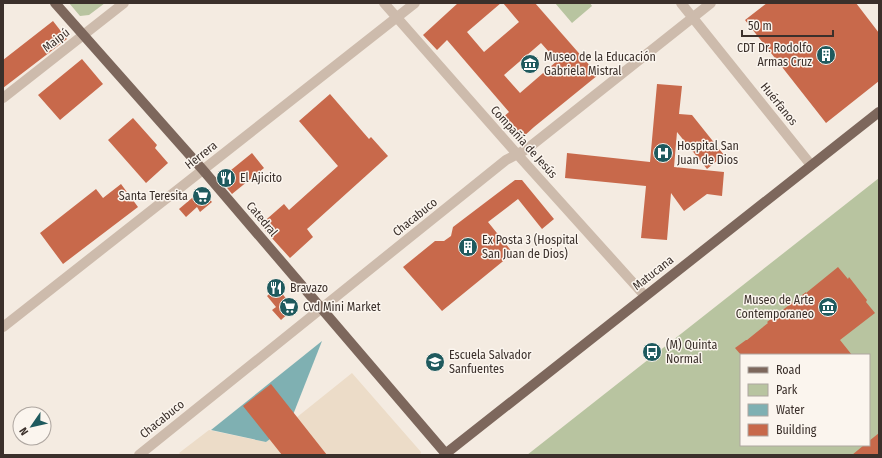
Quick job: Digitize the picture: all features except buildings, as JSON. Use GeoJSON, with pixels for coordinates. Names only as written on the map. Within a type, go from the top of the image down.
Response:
{"type":"FeatureCollection","features":[{"type":"Feature","properties":{"kind":"main road","name":"Catedral"},"geometry":{"type":"LineString","coordinates":[[55,3],[203,170],[445,455]]}},
{"type":"Feature","properties":{"kind":"main road","name":"Matucana"},"geometry":{"type":"LineString","coordinates":[[445,455],[879,112]]}},
{"type":"Feature","properties":{"kind":"street","name":"Maipú"},"geometry":{"type":"LineString","coordinates":[[3,98],[124,3]]}},
{"type":"Feature","properties":{"kind":"street","name":"Compañía de Jesús"},"geometry":{"type":"LineString","coordinates":[[384,3],[645,296]]}},
{"type":"Feature","properties":{"kind":"street","name":"Herrera"},"geometry":{"type":"LineString","coordinates":[[3,327],[415,3]]}},
{"type":"Feature","properties":{"kind":"street","name":"Huérfanos"},"geometry":{"type":"LineString","coordinates":[[681,3],[811,165]]}},
{"type":"Feature","properties":{"kind":"street","name":"Chacabuco"},"geometry":{"type":"LineString","coordinates":[[139,455],[506,160],[533,144],[711,3]]}},
{"type":"Feature","properties":{"kind":"green space"},"geometry":{"type":"Polygon","coordinates":[[[69,3],[105,3],[89,15],[80,16],[69,3]]]}},
{"type":"Feature","properties":{"kind":"green space"},"geometry":{"type":"Polygon","coordinates":[[[555,3],[590,3],[592,6],[572,23],[555,3]]]}},
{"type":"Feature","properties":{"kind":"green space"},"geometry":{"type":"Polygon","coordinates":[[[879,178],[879,455],[527,455],[879,178]]]}},
{"type":"Feature","properties":{"kind":"shaded area"},"geometry":{"type":"Polygon","coordinates":[[[352,373],[421,452],[420,455],[181,455],[179,453],[209,430],[266,442],[352,373]]]}},
{"type":"Feature","properties":{"kind":"water"},"geometry":{"type":"Polygon","coordinates":[[[322,341],[289,425],[266,442],[211,430],[322,341]]]}},
{"type":"Feature","properties":{"kind":"place","name":"CDT Dr. Rodolfo Armas Cruz"},"geometry":{"type":"Point","coordinates":[826,55]}},
{"type":"Feature","properties":{"kind":"place","name":"Museo de la Educación Gabriela Mistral"},"geometry":{"type":"Point","coordinates":[530,64]}},
{"type":"Feature","properties":{"kind":"place","name":"Hospital San Juan de Dios"},"geometry":{"type":"Point","coordinates":[663,153]}},
{"type":"Feature","properties":{"kind":"place","name":"El Ajicito"},"geometry":{"type":"Point","coordinates":[226,178]}},
{"type":"Feature","properties":{"kind":"place","name":"Santa Teresita"},"geometry":{"type":"Point","coordinates":[202,196]}},
{"type":"Feature","properties":{"kind":"place","name":"Ex Posta 3 (Hospital San Juan de Dios)"},"geometry":{"type":"Point","coordinates":[468,247]}},
{"type":"Feature","properties":{"kind":"place","name":"Bravazo"},"geometry":{"type":"Point","coordinates":[276,288]}},
{"type":"Feature","properties":{"kind":"place","name":"Cvd Mini Market"},"geometry":{"type":"Point","coordinates":[289,307]}},
{"type":"Feature","properties":{"kind":"place","name":"Museo de Arte Contemporaneo"},"geometry":{"type":"Point","coordinates":[828,307]}},
{"type":"Feature","properties":{"kind":"place","name":"(M) Quinta Normal"},"geometry":{"type":"Point","coordinates":[652,352]}},
{"type":"Feature","properties":{"kind":"place","name":"Escuela Salvador Sanfuentes"},"geometry":{"type":"Point","coordinates":[435,362]}}]}
